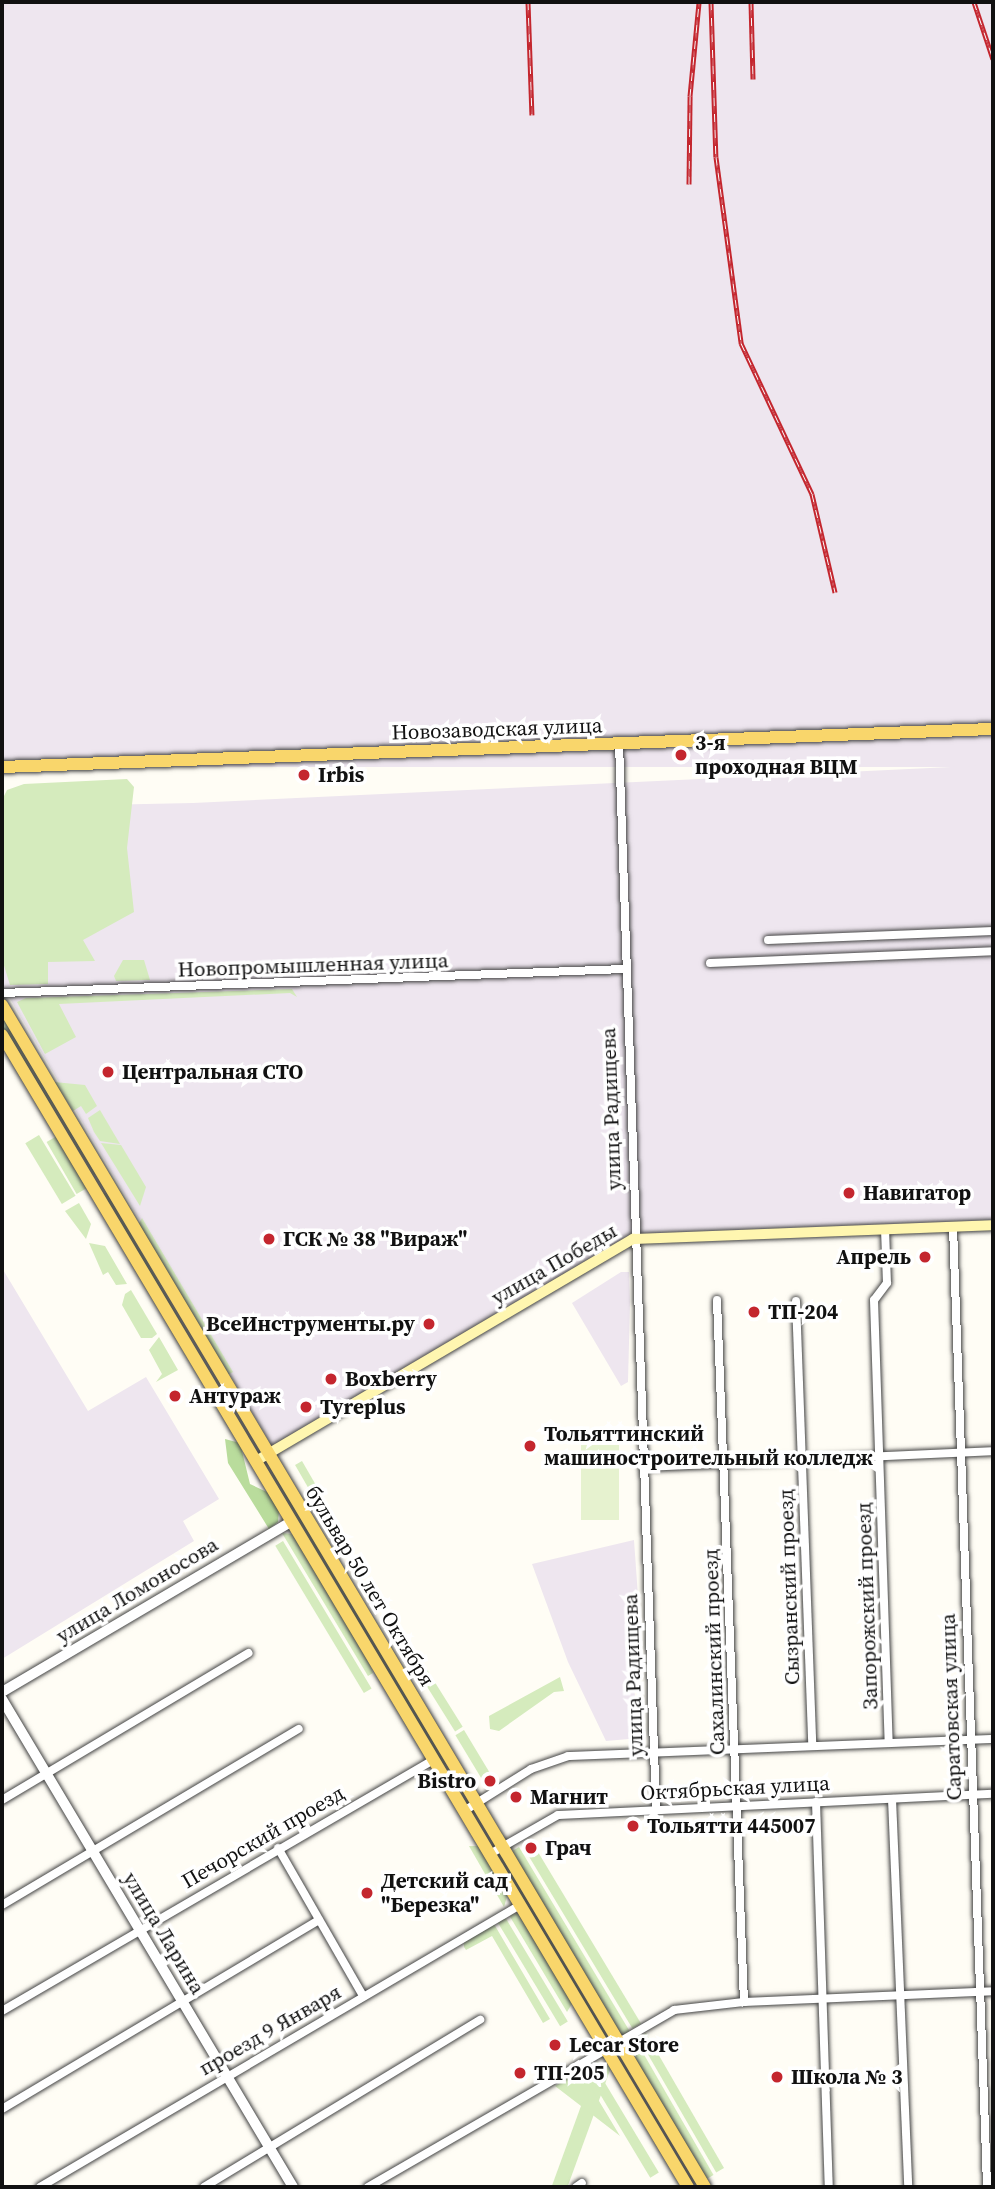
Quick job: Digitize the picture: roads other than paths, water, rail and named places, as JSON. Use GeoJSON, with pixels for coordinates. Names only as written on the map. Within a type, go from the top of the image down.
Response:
{"type":"FeatureCollection","features":[{"type":"Feature","properties":{"kind":"main road","name":"Новозаводская улица"},"geometry":{"type":"LineString","coordinates":[[2,767],[993,729]]}},
{"type":"Feature","properties":{"kind":"main road","name":"бульвар 50 лет Октября"},"geometry":{"type":"LineString","coordinates":[[2,1004],[705,2187]]}},
{"type":"Feature","properties":{"kind":"main road","name":"бульвар 50 лет Октября"},"geometry":{"type":"LineString","coordinates":[[2,1035],[688,2187]]}},
{"type":"Feature","properties":{"kind":"main road"},"geometry":{"type":"LineString","coordinates":[[95,1191],[108,1184]]}},
{"type":"Feature","properties":{"kind":"main road","name":"улица Победы"},"geometry":{"type":"LineString","coordinates":[[256,1461],[633,1240],[993,1224]]}},
{"type":"Feature","properties":{"kind":"main road"},"geometry":{"type":"LineString","coordinates":[[191,1350],[203,1343]]}},
{"type":"Feature","properties":{"kind":"street","name":"улица Радищева"},"geometry":{"type":"LineString","coordinates":[[619,743],[633,1240],[656,1810]]}},
{"type":"Feature","properties":{"kind":"street"},"geometry":{"type":"LineString","coordinates":[[768,940],[993,931]]}},
{"type":"Feature","properties":{"kind":"street"},"geometry":{"type":"LineString","coordinates":[[710,963],[993,951]]}},
{"type":"Feature","properties":{"kind":"street","name":"Новопромышленная улица"},"geometry":{"type":"LineString","coordinates":[[2,993],[625,969]]}},
{"type":"Feature","properties":{"kind":"street","name":"Саратовская улица"},"geometry":{"type":"LineString","coordinates":[[953,1226],[968,1740],[981,1992],[987,2187]]}},
{"type":"Feature","properties":{"kind":"street","name":"Запорожский проезд"},"geometry":{"type":"LineString","coordinates":[[885,1229],[887,1283],[874,1300],[889,1743]]}},
{"type":"Feature","properties":{"kind":"street","name":"Сахалинский проезд"},"geometry":{"type":"LineString","coordinates":[[717,1300],[744,2002]]}},
{"type":"Feature","properties":{"kind":"street","name":"Сызранский проезд"},"geometry":{"type":"LineString","coordinates":[[796,1301],[812,1745]]}},
{"type":"Feature","properties":{"kind":"street"},"geometry":{"type":"LineString","coordinates":[[643,1467],[993,1451]]}},
{"type":"Feature","properties":{"kind":"street","name":"улица Ломоносова"},"geometry":{"type":"LineString","coordinates":[[2,1692],[291,1522]]}},
{"type":"Feature","properties":{"kind":"street"},"geometry":{"type":"LineString","coordinates":[[2,1800],[249,1653]]}},
{"type":"Feature","properties":{"kind":"street","name":"улица Ларина"},"geometry":{"type":"LineString","coordinates":[[2,1699],[293,2187]]}},
{"type":"Feature","properties":{"kind":"street"},"geometry":{"type":"LineString","coordinates":[[2,1905],[299,1729]]}},
{"type":"Feature","properties":{"kind":"street","name":"Октябрьская улица"},"geometry":{"type":"LineString","coordinates":[[464,1811],[548,1761],[654,1752],[993,1739]]}},
{"type":"Feature","properties":{"kind":"street","name":"Печорский проезд"},"geometry":{"type":"LineString","coordinates":[[2,2011],[433,1760]]}},
{"type":"Feature","properties":{"kind":"street","name":"Октябрьская улица"},"geometry":{"type":"LineString","coordinates":[[489,1854],[558,1815],[993,1794]]}},
{"type":"Feature","properties":{"kind":"street"},"geometry":{"type":"LineString","coordinates":[[891,1799],[908,2187]]}},
{"type":"Feature","properties":{"kind":"street"},"geometry":{"type":"LineString","coordinates":[[816,1802],[830,2187]]}},
{"type":"Feature","properties":{"kind":"street"},"geometry":{"type":"LineString","coordinates":[[278,1848],[363,1996]]}},
{"type":"Feature","properties":{"kind":"street","name":"проезд 9 Января"},"geometry":{"type":"LineString","coordinates":[[40,2187],[226,2075],[520,1905]]}},
{"type":"Feature","properties":{"kind":"street"},"geometry":{"type":"LineString","coordinates":[[2,2109],[319,1920]]}},
{"type":"Feature","properties":{"kind":"street"},"geometry":{"type":"LineString","coordinates":[[368,2187],[674,2010],[744,2002],[993,1991]]}},
{"type":"Feature","properties":{"kind":"street"},"geometry":{"type":"LineString","coordinates":[[204,2187],[480,2020]]}},
{"type":"Feature","properties":{"kind":"railway"},"geometry":{"type":"LineString","coordinates":[[528,2],[532,115]]}},
{"type":"Feature","properties":{"kind":"railway"},"geometry":{"type":"LineString","coordinates":[[689,184],[690,96],[699,2]]}},
{"type":"Feature","properties":{"kind":"railway"},"geometry":{"type":"LineString","coordinates":[[711,2],[716,157],[741,343],[812,494],[835,592]]}},
{"type":"Feature","properties":{"kind":"railway"},"geometry":{"type":"LineString","coordinates":[[751,2],[753,79]]}},
{"type":"Feature","properties":{"kind":"railway"},"geometry":{"type":"LineString","coordinates":[[974,2],[993,59]]}},
{"type":"Feature","properties":{"kind":"place","name":"3-я проходная ВЦМ"},"geometry":{"type":"Point","coordinates":[681,755]}},
{"type":"Feature","properties":{"kind":"place","name":"Irbis"},"geometry":{"type":"Point","coordinates":[304,775]}},
{"type":"Feature","properties":{"kind":"place","name":"Центральная СТО"},"geometry":{"type":"Point","coordinates":[108,1072]}},
{"type":"Feature","properties":{"kind":"place","name":"Навигатор"},"geometry":{"type":"Point","coordinates":[849,1193]}},
{"type":"Feature","properties":{"kind":"place","name":"ГСК № 38 \"Вираж\""},"geometry":{"type":"Point","coordinates":[269,1239]}},
{"type":"Feature","properties":{"kind":"place","name":"Апрель"},"geometry":{"type":"Point","coordinates":[925,1257]}},
{"type":"Feature","properties":{"kind":"place","name":"ТП-204"},"geometry":{"type":"Point","coordinates":[754,1312]}},
{"type":"Feature","properties":{"kind":"place","name":"ВсеИнструменты.ру"},"geometry":{"type":"Point","coordinates":[429,1324]}},
{"type":"Feature","properties":{"kind":"place","name":"Boxberry"},"geometry":{"type":"Point","coordinates":[331,1379]}},
{"type":"Feature","properties":{"kind":"place","name":"Антураж"},"geometry":{"type":"Point","coordinates":[175,1396]}},
{"type":"Feature","properties":{"kind":"place","name":"Tyreplus"},"geometry":{"type":"Point","coordinates":[306,1407]}},
{"type":"Feature","properties":{"kind":"place","name":"Тольяттинский машиностроительный колледж"},"geometry":{"type":"Point","coordinates":[530,1446]}},
{"type":"Feature","properties":{"kind":"place","name":"Bistro"},"geometry":{"type":"Point","coordinates":[490,1781]}},
{"type":"Feature","properties":{"kind":"place","name":"Магнит"},"geometry":{"type":"Point","coordinates":[516,1797]}},
{"type":"Feature","properties":{"kind":"place","name":"Тольятти 445007"},"geometry":{"type":"Point","coordinates":[633,1826]}},
{"type":"Feature","properties":{"kind":"place","name":"Грач"},"geometry":{"type":"Point","coordinates":[531,1848]}},
{"type":"Feature","properties":{"kind":"place","name":"Детский сад \"Березка\""},"geometry":{"type":"Point","coordinates":[367,1893]}},
{"type":"Feature","properties":{"kind":"place","name":"Lecar Store"},"geometry":{"type":"Point","coordinates":[555,2045]}},
{"type":"Feature","properties":{"kind":"place","name":"ТП-205"},"geometry":{"type":"Point","coordinates":[520,2073]}},
{"type":"Feature","properties":{"kind":"place","name":"Школа № 3"},"geometry":{"type":"Point","coordinates":[777,2077]}}]}
